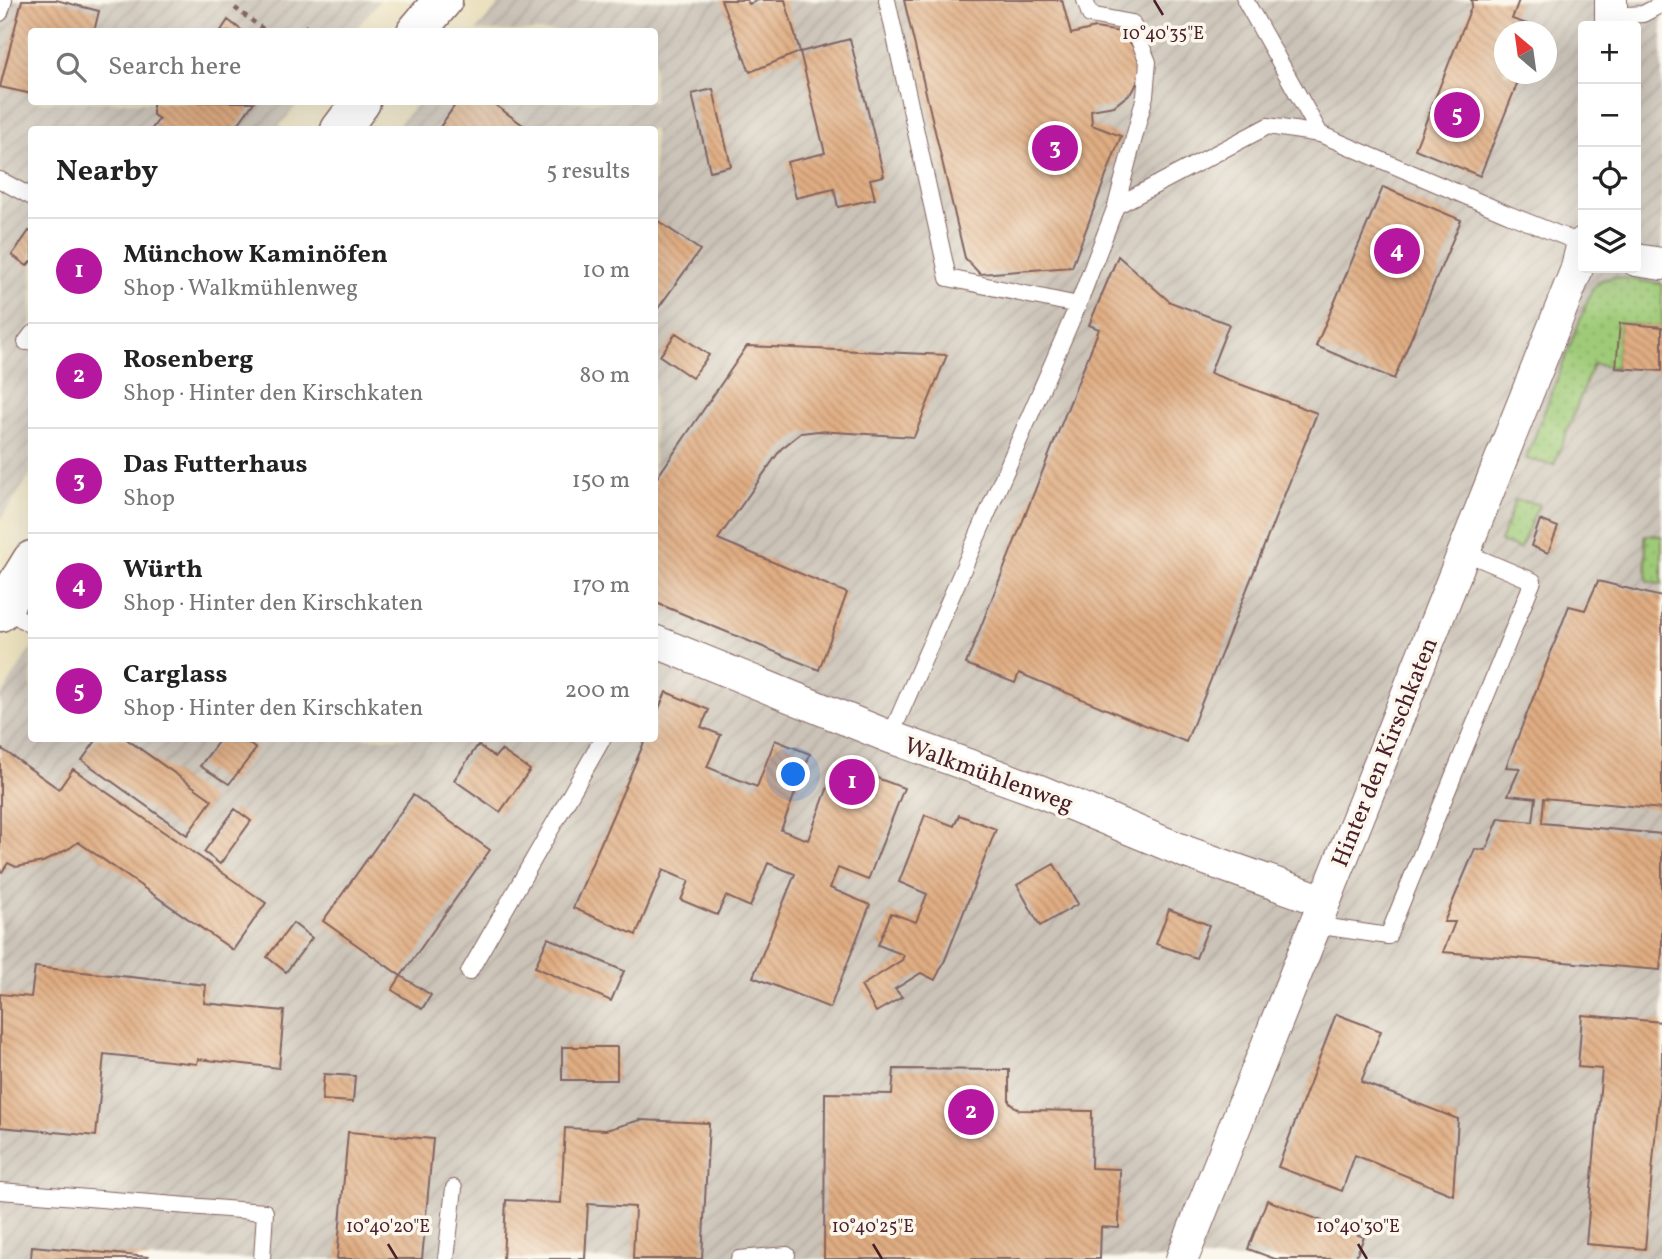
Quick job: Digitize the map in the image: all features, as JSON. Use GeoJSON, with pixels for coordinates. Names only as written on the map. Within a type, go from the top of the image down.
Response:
{"type":"FeatureCollection","features":[{"type":"Feature","properties":{"kind":"main road"},"geometry":{"type":"LineString","coordinates":[[419,28],[443,0]]}},
{"type":"Feature","properties":{"kind":"main road"},"geometry":{"type":"LineString","coordinates":[[343,126],[359,105]]}},
{"type":"Feature","properties":{"kind":"main road"},"geometry":{"type":"LineString","coordinates":[[7,614],[28,569]]}},
{"type":"Feature","properties":{"kind":"street"},"geometry":{"type":"LineString","coordinates":[[1641,261],[1662,264]]}},
{"type":"Feature","properties":{"kind":"street","name":"Hinter den Kirschkaten"},"geometry":{"type":"LineString","coordinates":[[1182,1259],[1578,263]]}},
{"type":"Feature","properties":{"kind":"street","name":"Walkmühlenweg"},"geometry":{"type":"LineString","coordinates":[[658,643],[890,737],[1037,790],[1186,852],[1320,913]]}},
{"type":"Feature","properties":{"kind":"lane"},"geometry":{"type":"LineString","coordinates":[[0,13],[5,0]]}},
{"type":"Feature","properties":{"kind":"lane"},"geometry":{"type":"LineString","coordinates":[[887,0],[948,278],[1078,305]]}},
{"type":"Feature","properties":{"kind":"lane"},"geometry":{"type":"LineString","coordinates":[[890,737],[1078,305],[1116,206],[1145,96],[1148,62],[1132,23],[1090,15],[1085,0]]}},
{"type":"Feature","properties":{"kind":"lane"},"geometry":{"type":"LineString","coordinates":[[1245,0],[1320,134]]}},
{"type":"Feature","properties":{"kind":"lane"},"geometry":{"type":"LineString","coordinates":[[1612,14],[1643,14],[1662,4]]}},
{"type":"Feature","properties":{"kind":"lane"},"geometry":{"type":"LineString","coordinates":[[1116,206],[1268,126],[1320,134],[1578,241]]}},
{"type":"Feature","properties":{"kind":"lane"},"geometry":{"type":"LineString","coordinates":[[0,180],[28,195]]}},
{"type":"Feature","properties":{"kind":"lane"},"geometry":{"type":"LineString","coordinates":[[1320,913],[1388,936],[1533,582],[1464,552]]}},
{"type":"Feature","properties":{"kind":"lane"},"geometry":{"type":"LineString","coordinates":[[469,972],[601,742]]}},
{"type":"Feature","properties":{"kind":"lane"},"geometry":{"type":"LineString","coordinates":[[446,1259],[454,1188]]}},
{"type":"Feature","properties":{"kind":"lane"},"geometry":{"type":"LineString","coordinates":[[0,1191],[265,1212],[262,1259]]}},
{"type":"Feature","properties":{"kind":"lane"},"geometry":{"type":"LineString","coordinates":[[739,1259],[787,1255]]}},
{"type":"Feature","properties":{"kind":"path"},"geometry":{"type":"LineString","coordinates":[[235,8],[262,28]]}},
{"type":"Feature","properties":{"kind":"shaded area"},"geometry":{"type":"Polygon","coordinates":[[[0,0],[380,0],[357,28],[28,28],[28,105],[297,105],[279,126],[28,126],[28,478],[0,521],[0,0]]]}},
{"type":"Feature","properties":{"kind":"shaded area"},"geometry":{"type":"Polygon","coordinates":[[[502,0],[1662,0],[1662,1259],[0,1259],[0,698],[28,653],[28,742],[658,742],[658,126],[398,126],[415,105],[658,105],[658,28],[479,28],[502,0]]]}},
{"type":"Feature","properties":{"kind":"green space"},"geometry":{"type":"Polygon","coordinates":[[[1616,277],[1662,284],[1662,327],[1620,323],[1616,368],[1593,364],[1554,465],[1526,459],[1592,289],[1601,280],[1616,277]]]}},
{"type":"Feature","properties":{"kind":"green space"},"geometry":{"type":"Polygon","coordinates":[[[1515,500],[1539,504],[1520,549],[1500,542],[1515,500]]]}},
{"type":"Feature","properties":{"kind":"green space"},"geometry":{"type":"Polygon","coordinates":[[[1645,535],[1662,536],[1662,585],[1647,581],[1645,535]]]}},
{"type":"Feature","properties":{"kind":"building"},"geometry":{"type":"Polygon","coordinates":[[[22,0],[56,0],[99,11],[95,28],[28,28],[28,93],[0,87],[22,0]]]}},
{"type":"Feature","properties":{"kind":"building"},"geometry":{"type":"Polygon","coordinates":[[[721,0],[747,0],[749,4],[759,0],[785,0],[800,52],[750,72],[721,0]]]}},
{"type":"Feature","properties":{"kind":"building"},"geometry":{"type":"Polygon","coordinates":[[[904,0],[1062,0],[1071,34],[1095,28],[1121,32],[1132,45],[1141,61],[1140,77],[1133,91],[1114,106],[1091,110],[1092,125],[1121,136],[1072,267],[980,274],[965,258],[904,0]]]}},
{"type":"Feature","properties":{"kind":"building"},"geometry":{"type":"Polygon","coordinates":[[[1471,0],[1519,0],[1512,19],[1518,21],[1494,21],[1494,84],[1517,84],[1480,176],[1415,149],[1472,5],[1471,0]]]}},
{"type":"Feature","properties":{"kind":"building"},"geometry":{"type":"Polygon","coordinates":[[[228,20],[239,28],[223,28],[228,20]]]}},
{"type":"Feature","properties":{"kind":"building"},"geometry":{"type":"Polygon","coordinates":[[[850,39],[884,176],[870,179],[875,199],[838,207],[834,189],[796,198],[787,162],[825,153],[800,52],[850,39]]]}},
{"type":"Feature","properties":{"kind":"building"},"geometry":{"type":"Polygon","coordinates":[[[713,89],[731,166],[710,171],[692,94],[713,89]]]}},
{"type":"Feature","properties":{"kind":"building"},"geometry":{"type":"Polygon","coordinates":[[[153,105],[252,105],[237,126],[154,126],[159,119],[153,115],[153,105]]]}},
{"type":"Feature","properties":{"kind":"building"},"geometry":{"type":"Polygon","coordinates":[[[455,105],[495,105],[524,126],[441,126],[455,105]]]}},
{"type":"Feature","properties":{"kind":"building"},"geometry":{"type":"Polygon","coordinates":[[[1383,187],[1461,220],[1394,379],[1316,346],[1383,187]]]}},
{"type":"Feature","properties":{"kind":"building"},"geometry":{"type":"Polygon","coordinates":[[[658,221],[700,250],[658,308],[658,221]]]}},
{"type":"Feature","properties":{"kind":"building"},"geometry":{"type":"Polygon","coordinates":[[[28,232],[28,265],[12,255],[28,232]]]}},
{"type":"Feature","properties":{"kind":"building"},"geometry":{"type":"Polygon","coordinates":[[[1118,256],[1170,302],[1229,324],[1210,373],[1317,413],[1186,742],[1019,673],[1015,683],[966,664],[1099,329],[1089,325],[1118,256]]]}},
{"type":"Feature","properties":{"kind":"building"},"geometry":{"type":"Polygon","coordinates":[[[1620,323],[1662,327],[1662,371],[1616,368],[1620,323]]]}},
{"type":"Feature","properties":{"kind":"building"},"geometry":{"type":"Polygon","coordinates":[[[676,333],[709,355],[692,378],[660,356],[676,333]]]}},
{"type":"Feature","properties":{"kind":"building"},"geometry":{"type":"Polygon","coordinates":[[[747,346],[947,355],[914,437],[818,431],[801,433],[781,449],[718,539],[847,593],[819,670],[658,604],[658,476],[747,346]]]}},
{"type":"Feature","properties":{"kind":"building"},"geometry":{"type":"Polygon","coordinates":[[[1540,520],[1558,527],[1548,553],[1531,546],[1540,520]]]}},
{"type":"Feature","properties":{"kind":"building"},"geometry":{"type":"Polygon","coordinates":[[[1598,581],[1662,597],[1662,809],[1544,798],[1542,823],[1662,834],[1660,970],[1443,952],[1455,922],[1444,922],[1475,849],[1486,850],[1499,818],[1533,822],[1536,798],[1508,795],[1520,768],[1506,767],[1569,606],[1585,610],[1598,581]]]}},
{"type":"Feature","properties":{"kind":"building"},"geometry":{"type":"Polygon","coordinates":[[[666,692],[709,710],[701,727],[721,735],[707,767],[757,787],[775,740],[810,754],[781,830],[808,840],[837,763],[904,788],[868,880],[838,868],[830,888],[870,905],[830,1008],[753,977],[795,874],[768,863],[750,907],[726,896],[717,915],[681,900],[689,881],[663,870],[636,935],[573,908],[644,742],[658,742],[658,711],[666,692]]]}},
{"type":"Feature","properties":{"kind":"building"},"geometry":{"type":"Polygon","coordinates":[[[95,742],[131,742],[212,800],[187,835],[82,760],[95,742]]]}},
{"type":"Feature","properties":{"kind":"building"},"geometry":{"type":"Polygon","coordinates":[[[218,742],[246,742],[256,749],[229,784],[200,766],[218,742]]]}},
{"type":"Feature","properties":{"kind":"building"},"geometry":{"type":"Polygon","coordinates":[[[478,745],[495,757],[501,750],[530,770],[500,812],[454,780],[478,745]]]}},
{"type":"Feature","properties":{"kind":"building"},"geometry":{"type":"Polygon","coordinates":[[[2,749],[59,789],[73,769],[266,903],[233,950],[78,842],[43,862],[16,867],[8,863],[2,872],[0,871],[2,749]]]}},
{"type":"Feature","properties":{"kind":"building"},"geometry":{"type":"Polygon","coordinates":[[[413,795],[490,850],[401,976],[323,921],[413,795]]]}},
{"type":"Feature","properties":{"kind":"building"},"geometry":{"type":"Polygon","coordinates":[[[235,809],[251,821],[220,864],[204,852],[235,809]]]}},
{"type":"Feature","properties":{"kind":"building"},"geometry":{"type":"Polygon","coordinates":[[[925,815],[954,826],[959,815],[996,829],[935,980],[921,973],[895,989],[902,997],[876,1012],[861,986],[902,960],[904,955],[878,945],[891,913],[916,922],[927,894],[899,882],[925,815]]]}},
{"type":"Feature","properties":{"kind":"building"},"geometry":{"type":"Polygon","coordinates":[[[1054,864],[1078,904],[1040,926],[1017,885],[1054,864]]]}},
{"type":"Feature","properties":{"kind":"building"},"geometry":{"type":"Polygon","coordinates":[[[1169,909],[1209,925],[1196,958],[1156,944],[1169,909]]]}},
{"type":"Feature","properties":{"kind":"building"},"geometry":{"type":"Polygon","coordinates":[[[293,923],[312,938],[286,972],[267,957],[293,923]]]}},
{"type":"Feature","properties":{"kind":"building"},"geometry":{"type":"Polygon","coordinates":[[[548,938],[624,971],[611,1001],[535,967],[548,938]]]}},
{"type":"Feature","properties":{"kind":"building"},"geometry":{"type":"Polygon","coordinates":[[[35,967],[206,985],[204,1003],[284,1011],[279,1068],[198,1059],[197,1064],[104,1054],[96,1136],[0,1127],[0,994],[31,997],[35,967]]]}},
{"type":"Feature","properties":{"kind":"building"},"geometry":{"type":"Polygon","coordinates":[[[401,976],[431,995],[422,1009],[392,990],[401,976]]]}},
{"type":"Feature","properties":{"kind":"building"},"geometry":{"type":"Polygon","coordinates":[[[1336,1014],[1381,1031],[1361,1082],[1458,1119],[1453,1195],[1355,1155],[1342,1191],[1278,1167],[1336,1014]]]}},
{"type":"Feature","properties":{"kind":"building"},"geometry":{"type":"Polygon","coordinates":[[[1582,1015],[1662,1022],[1662,1063],[1645,1249],[1586,1244],[1602,1069],[1578,1067],[1582,1015]]]}},
{"type":"Feature","properties":{"kind":"building"},"geometry":{"type":"Polygon","coordinates":[[[562,1047],[617,1047],[617,1080],[562,1080],[562,1047]]]}},
{"type":"Feature","properties":{"kind":"building"},"geometry":{"type":"Polygon","coordinates":[[[894,1069],[1009,1070],[1009,1102],[1019,1110],[1092,1111],[1091,1168],[1120,1169],[1119,1228],[1101,1227],[1100,1259],[824,1259],[825,1093],[892,1094],[894,1069]]]}},
{"type":"Feature","properties":{"kind":"building"},"geometry":{"type":"Polygon","coordinates":[[[324,1074],[355,1076],[353,1102],[322,1100],[324,1074]]]}},
{"type":"Feature","properties":{"kind":"building"},"geometry":{"type":"Polygon","coordinates":[[[640,1120],[709,1123],[702,1259],[633,1259],[635,1207],[588,1204],[585,1259],[503,1259],[506,1200],[561,1203],[565,1128],[606,1130],[640,1120]]]}},
{"type":"Feature","properties":{"kind":"building"},"geometry":{"type":"Polygon","coordinates":[[[348,1132],[433,1139],[422,1259],[337,1259],[348,1132]]]}},
{"type":"Feature","properties":{"kind":"building"},"geometry":{"type":"Polygon","coordinates":[[[1267,1200],[1364,1237],[1355,1259],[1275,1259],[1248,1249],[1267,1200]]]}},
{"type":"Feature","properties":{"kind":"building"},"geometry":{"type":"Polygon","coordinates":[[[32,1246],[148,1257],[148,1259],[31,1259],[32,1246]]]}},
{"type":"Feature","properties":{"kind":"place","name":"Carglass"},"geometry":{"type":"Point","coordinates":[1457,115]}},
{"type":"Feature","properties":{"kind":"place","name":"Das Futterhaus"},"geometry":{"type":"Point","coordinates":[1055,148]}},
{"type":"Feature","properties":{"kind":"place","name":"Würth"},"geometry":{"type":"Point","coordinates":[1397,251]}},
{"type":"Feature","properties":{"kind":"place","name":"Münchow Kaminöfen"},"geometry":{"type":"Point","coordinates":[852,782]}},
{"type":"Feature","properties":{"kind":"place","name":"Rosenberg"},"geometry":{"type":"Point","coordinates":[971,1112]}}]}
